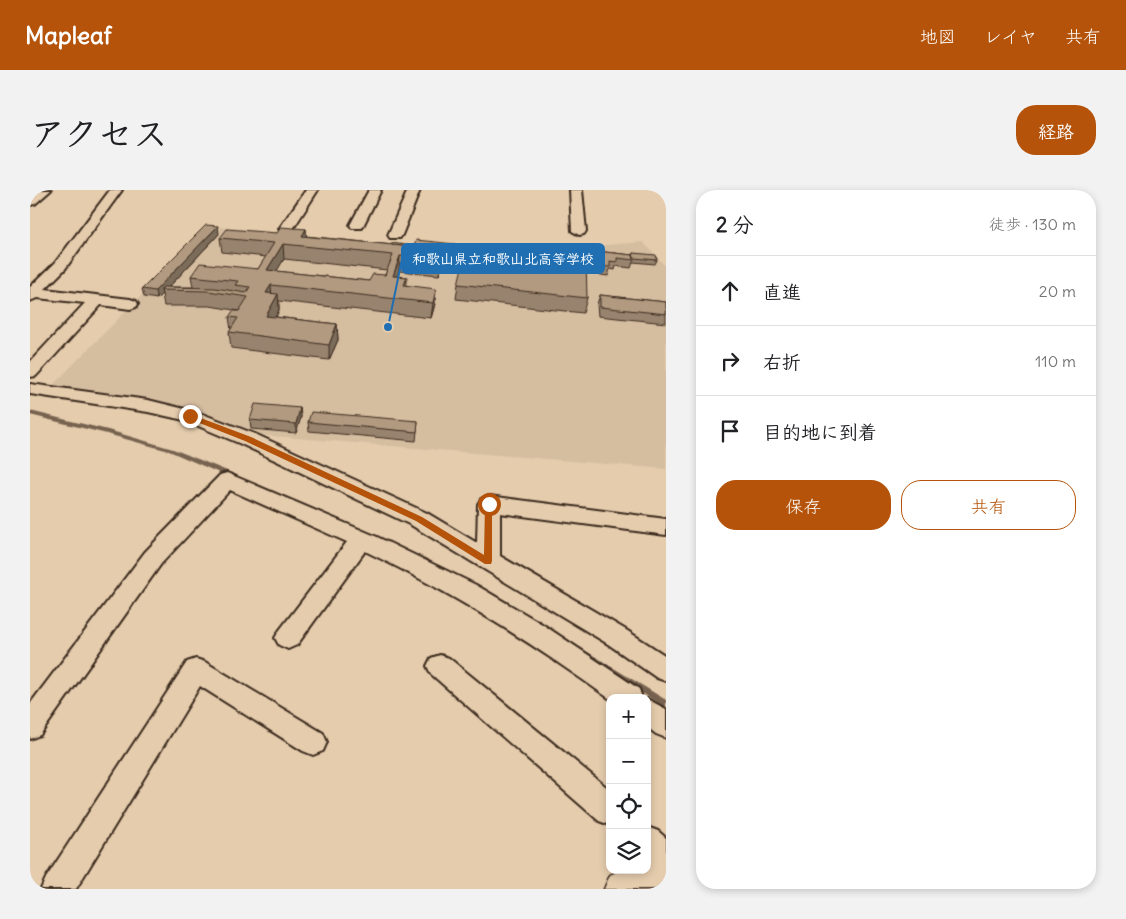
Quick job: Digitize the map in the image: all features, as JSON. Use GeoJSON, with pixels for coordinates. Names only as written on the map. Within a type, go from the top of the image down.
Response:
{"type":"FeatureCollection","features":[{"type":"Feature","properties":{"kind":"street"},"geometry":{"type":"LineString","coordinates":[[30,201],[45,190]]}},
{"type":"Feature","properties":{"kind":"street"},"geometry":{"type":"LineString","coordinates":[[31,294],[60,266],[116,190]]}},
{"type":"Feature","properties":{"kind":"street"},"geometry":{"type":"LineString","coordinates":[[286,229],[312,190]]}},
{"type":"Feature","properties":{"kind":"street"},"geometry":{"type":"LineString","coordinates":[[357,225],[375,190]]}},
{"type":"Feature","properties":{"kind":"street"},"geometry":{"type":"LineString","coordinates":[[395,235],[414,190]]}},
{"type":"Feature","properties":{"kind":"street"},"geometry":{"type":"LineString","coordinates":[[576,190],[579,231]]}},
{"type":"Feature","properties":{"kind":"street"},"geometry":{"type":"LineString","coordinates":[[31,294],[130,304]]}},
{"type":"Feature","properties":{"kind":"street"},"geometry":{"type":"LineString","coordinates":[[30,372],[98,300]]}},
{"type":"Feature","properties":{"kind":"street"},"geometry":{"type":"LineString","coordinates":[[30,389],[148,406],[190,416],[248,439],[419,519],[617,637],[666,670]]}},
{"type":"Feature","properties":{"kind":"street"},"geometry":{"type":"LineString","coordinates":[[30,726],[153,558],[227,480],[431,573],[501,611],[580,662],[624,694]]}},
{"type":"Feature","properties":{"kind":"street"},"geometry":{"type":"LineString","coordinates":[[488,561],[489,494],[666,527]]}},
{"type":"Feature","properties":{"kind":"street"},"geometry":{"type":"LineString","coordinates":[[288,638],[361,540]]}},
{"type":"Feature","properties":{"kind":"street"},"geometry":{"type":"LineString","coordinates":[[440,666],[606,807]]}},
{"type":"Feature","properties":{"kind":"street"},"geometry":{"type":"LineString","coordinates":[[57,889],[196,670],[313,742]]}},
{"type":"Feature","properties":{"kind":"street"},"geometry":{"type":"LineString","coordinates":[[651,714],[666,725]]}},
{"type":"Feature","properties":{"kind":"street"},"geometry":{"type":"LineString","coordinates":[[651,845],[666,858]]}},
{"type":"Feature","properties":{"kind":"street"},"geometry":{"type":"LineString","coordinates":[[624,889],[666,884]]}},
{"type":"Feature","properties":{"kind":"shaded area"},"geometry":{"type":"Polygon","coordinates":[[[210,226],[476,252],[516,252],[643,242],[666,267],[666,469],[248,434],[205,416],[154,401],[52,386],[210,226]]]}},
{"type":"Feature","properties":{"kind":"building"},"geometry":{"type":"Polygon","coordinates":[[[206,225],[218,226],[155,291],[142,289],[206,225]]]}},
{"type":"Feature","properties":{"kind":"building"},"geometry":{"type":"Polygon","coordinates":[[[281,227],[306,229],[302,236],[444,250],[441,260],[400,256],[393,276],[407,277],[404,285],[436,289],[433,303],[271,285],[266,293],[278,294],[266,316],[337,324],[329,345],[229,332],[238,318],[229,317],[233,311],[239,311],[248,297],[208,291],[161,290],[163,287],[215,288],[246,293],[250,287],[235,285],[238,281],[191,276],[200,263],[258,269],[274,243],[220,238],[227,229],[277,233],[281,227]],[[283,244],[267,270],[369,281],[373,274],[385,275],[393,255],[283,244]]]}},
{"type":"Feature","properties":{"kind":"building"},"geometry":{"type":"Polygon","coordinates":[[[416,240],[455,244],[453,253],[443,252],[444,250],[414,247],[416,240]]]}},
{"type":"Feature","properties":{"kind":"building"},"geometry":{"type":"Polygon","coordinates":[[[392,243],[412,246],[412,247],[392,245],[392,243]]]}},
{"type":"Feature","properties":{"kind":"building"},"geometry":{"type":"Polygon","coordinates":[[[467,247],[586,259],[587,298],[458,284],[467,247]]]}},
{"type":"Feature","properties":{"kind":"building"},"geometry":{"type":"Polygon","coordinates":[[[596,251],[633,255],[634,260],[617,258],[617,262],[610,261],[610,267],[596,266],[596,261],[591,261],[591,255],[596,255],[596,251]]]}},
{"type":"Feature","properties":{"kind":"building"},"geometry":{"type":"Polygon","coordinates":[[[633,253],[656,255],[657,260],[634,258],[633,253]]]}},
{"type":"Feature","properties":{"kind":"building"},"geometry":{"type":"Polygon","coordinates":[[[600,295],[666,302],[666,314],[600,307],[600,295]]]}},
{"type":"Feature","properties":{"kind":"building"},"geometry":{"type":"Polygon","coordinates":[[[255,404],[300,408],[296,424],[250,420],[255,404]]]}},
{"type":"Feature","properties":{"kind":"building"},"geometry":{"type":"Polygon","coordinates":[[[311,412],[418,421],[417,432],[308,422],[311,412]]]}},
{"type":"Feature","properties":{"kind":"waterway"},"geometry":{"type":"LineString","coordinates":[[30,413],[171,450],[235,477]]}},
{"type":"Feature","properties":{"kind":"waterway"},"geometry":{"type":"LineString","coordinates":[[573,646],[666,704]]}},
{"type":"Feature","properties":{"kind":"place","name":"和歌山県立和歌山北高等学校"},"geometry":{"type":"Point","coordinates":[388,327]}},
{"type":"Feature","properties":{"kind":"route"},"geometry":{"type":"LineString","coordinates":[[190,416],[248,439],[419,519],[488,561],[489,504]]}}]}
